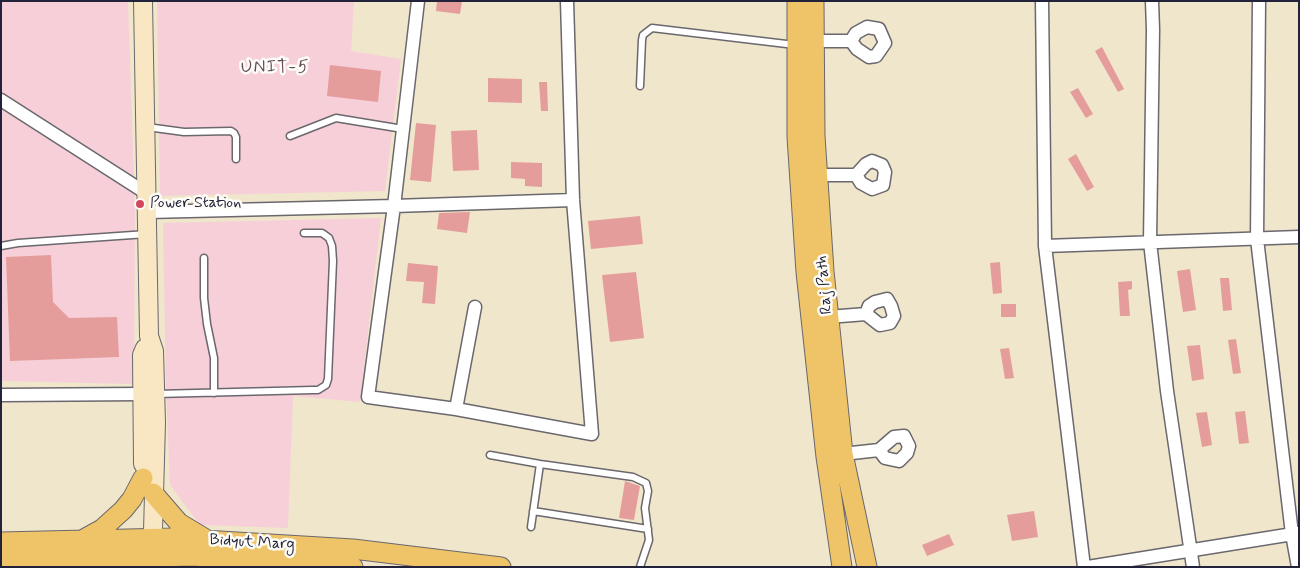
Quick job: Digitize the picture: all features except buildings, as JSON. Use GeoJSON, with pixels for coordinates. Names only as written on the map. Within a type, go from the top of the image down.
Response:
{"type":"FeatureCollection","features":[{"type":"Feature","properties":{"kind":"main road","name":"Raj Path"},"geometry":{"type":"LineString","coordinates":[[797,1],[805,43],[815,136],[828,317],[843,454],[866,567]]}},
{"type":"Feature","properties":{"kind":"main road","name":"Raj Path"},"geometry":{"type":"LineString","coordinates":[[814,1],[805,43],[797,137],[806,272],[823,430],[842,567]]}},
{"type":"Feature","properties":{"kind":"main road"},"geometry":{"type":"LineString","coordinates":[[81,540],[102,529],[148,486],[179,523],[206,540]]}},
{"type":"Feature","properties":{"kind":"main road","name":"Bidyut Marg"},"geometry":{"type":"LineString","coordinates":[[1,542],[81,540],[178,561],[353,567]]}},
{"type":"Feature","properties":{"kind":"main road","name":"Bidyut Marg"},"geometry":{"type":"LineString","coordinates":[[1,562],[96,562],[146,554],[206,540],[353,549],[501,567]]}},
{"type":"Feature","properties":{"kind":"street"},"geometry":{"type":"LineString","coordinates":[[143,1],[149,336],[142,356],[149,394],[146,554]]}},
{"type":"Feature","properties":{"kind":"street"},"geometry":{"type":"LineString","coordinates":[[418,1],[394,206],[368,397],[456,409],[592,434],[573,200],[568,1]]}},
{"type":"Feature","properties":{"kind":"street"},"geometry":{"type":"LineString","coordinates":[[1042,1],[1045,246],[1084,567]]}},
{"type":"Feature","properties":{"kind":"street"},"geometry":{"type":"LineString","coordinates":[[1152,1],[1150,242],[1168,391],[1193,567]]}},
{"type":"Feature","properties":{"kind":"street"},"geometry":{"type":"LineString","coordinates":[[1259,1],[1258,239],[1296,533],[1298,567]]}},
{"type":"Feature","properties":{"kind":"street"},"geometry":{"type":"LineString","coordinates":[[805,43],[851,41]]}},
{"type":"Feature","properties":{"kind":"street"},"geometry":{"type":"LineString","coordinates":[[1,100],[146,193]]}},
{"type":"Feature","properties":{"kind":"street"},"geometry":{"type":"LineString","coordinates":[[818,174],[856,175]]}},
{"type":"Feature","properties":{"kind":"street"},"geometry":{"type":"LineString","coordinates":[[148,212],[573,200]]}},
{"type":"Feature","properties":{"kind":"street"},"geometry":{"type":"LineString","coordinates":[[1045,246],[1299,237]]}},
{"type":"Feature","properties":{"kind":"street"},"geometry":{"type":"LineString","coordinates":[[456,409],[475,307]]}},
{"type":"Feature","properties":{"kind":"street"},"geometry":{"type":"LineString","coordinates":[[828,317],[866,314]]}},
{"type":"Feature","properties":{"kind":"street"},"geometry":{"type":"LineString","coordinates":[[1,395],[149,394]]}},
{"type":"Feature","properties":{"kind":"street"},"geometry":{"type":"LineString","coordinates":[[843,454],[879,450]]}},
{"type":"Feature","properties":{"kind":"street"},"geometry":{"type":"LineString","coordinates":[[1088,567],[1296,533]]}},
{"type":"Feature","properties":{"kind":"lane"},"geometry":{"type":"LineString","coordinates":[[640,86],[643,35],[652,28],[805,43]]}},
{"type":"Feature","properties":{"kind":"lane"},"geometry":{"type":"LineString","coordinates":[[290,136],[336,118],[403,129]]}},
{"type":"Feature","properties":{"kind":"lane"},"geometry":{"type":"LineString","coordinates":[[145,127],[184,132],[231,131],[236,137],[236,158]]}},
{"type":"Feature","properties":{"kind":"lane"},"geometry":{"type":"LineString","coordinates":[[149,394],[318,390],[326,384],[328,379],[332,246],[329,238],[322,233],[304,233]]}},
{"type":"Feature","properties":{"kind":"lane"},"geometry":{"type":"LineString","coordinates":[[1,246],[18,243],[148,234]]}},
{"type":"Feature","properties":{"kind":"lane"},"geometry":{"type":"LineString","coordinates":[[204,258],[204,298],[214,358],[214,393]]}},
{"type":"Feature","properties":{"kind":"lane"},"geometry":{"type":"LineString","coordinates":[[490,456],[633,477],[646,483],[648,487],[645,508],[648,529],[647,548],[640,567]]}},
{"type":"Feature","properties":{"kind":"lane"},"geometry":{"type":"LineString","coordinates":[[531,527],[540,464]]}},
{"type":"Feature","properties":{"kind":"lane"},"geometry":{"type":"LineString","coordinates":[[533,511],[648,529]]}},
{"type":"Feature","properties":{"kind":"shaded area"},"geometry":{"type":"Polygon","coordinates":[[[1,1],[128,1],[135,210],[134,384],[1,381],[1,1]]]}},
{"type":"Feature","properties":{"kind":"shaded area"},"geometry":{"type":"Polygon","coordinates":[[[157,1],[354,1],[351,51],[401,59],[385,191],[160,196],[157,1]]]}},
{"type":"Feature","properties":{"kind":"shaded area"},"geometry":{"type":"Polygon","coordinates":[[[381,218],[360,402],[293,396],[288,528],[200,525],[170,485],[163,223],[381,218]]]}},
{"type":"Feature","properties":{"kind":"place","name":"Power Station"},"geometry":{"type":"Point","coordinates":[140,204]}},
{"type":"Feature","properties":{"kind":"district","name":"UNIT-5"},"geometry":{"type":"Point","coordinates":[275,68]}}]}
